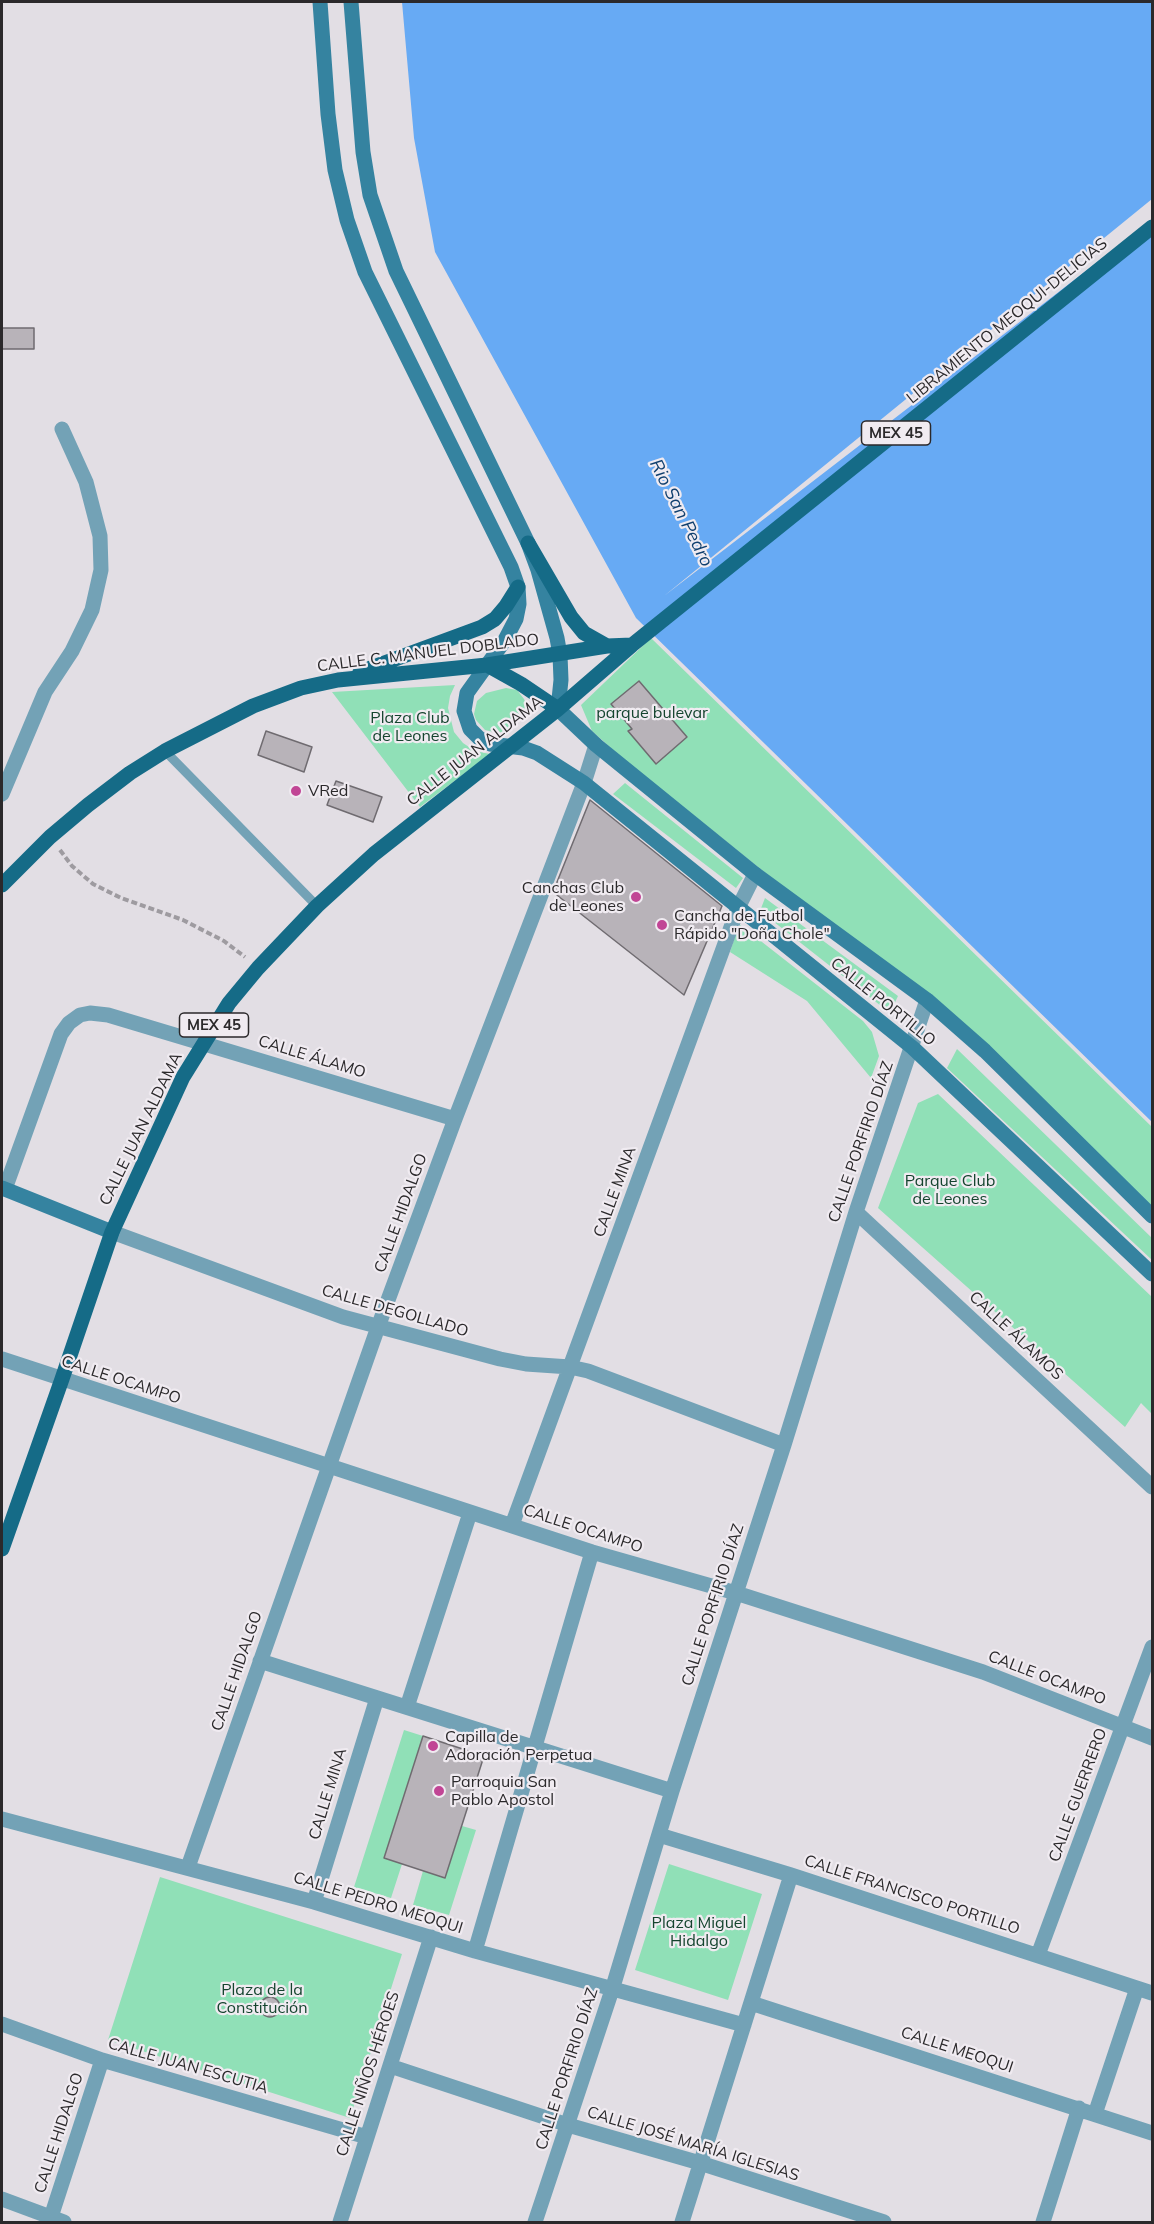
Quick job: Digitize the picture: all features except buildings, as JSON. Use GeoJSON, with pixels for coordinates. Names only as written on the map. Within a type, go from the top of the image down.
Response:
{"type":"FeatureCollection","features":[{"type":"Feature","properties":{"kind":"main road","name":"LIBRAMIENTO MEOQUI-DELICIAS"},"geometry":{"type":"LineString","coordinates":[[636,642],[1152,227]]}},
{"type":"Feature","properties":{"kind":"main road"},"geometry":{"type":"LineString","coordinates":[[528,543],[577,625],[584,633],[607,646]]}},
{"type":"Feature","properties":{"kind":"main road"},"geometry":{"type":"LineString","coordinates":[[338,680],[482,627],[495,619],[518,586]]}},
{"type":"Feature","properties":{"kind":"main road","name":"CALLE C. MANUEL DOBLADO"},"geometry":{"type":"LineString","coordinates":[[2,885],[50,837],[130,773],[253,706],[301,688],[338,680],[487,665],[636,642]]}},
{"type":"Feature","properties":{"kind":"main road","name":"CALLE JUAN ALDAMA"},"geometry":{"type":"LineString","coordinates":[[2,1549],[112,1232],[162,1121],[203,1043],[229,1003],[258,968],[317,906],[374,855],[558,709],[636,642]]}},
{"type":"Feature","properties":{"kind":"main road"},"geometry":{"type":"LineString","coordinates":[[487,665],[558,709]]}},
{"type":"Feature","properties":{"kind":"street"},"geometry":{"type":"LineString","coordinates":[[320,2],[335,170],[347,220],[365,272],[511,567],[518,586]]}},
{"type":"Feature","properties":{"kind":"street"},"geometry":{"type":"LineString","coordinates":[[351,2],[363,152],[370,195],[382,235],[401,281],[528,543],[538,570],[560,655],[561,680],[558,709]]}},
{"type":"Feature","properties":{"kind":"street"},"geometry":{"type":"LineString","coordinates":[[2,794],[45,692],[72,651],[92,610],[101,570],[100,536],[86,482],[62,429]]}},
{"type":"Feature","properties":{"kind":"street","name":"CALLE PORTILLO"},"geometry":{"type":"LineString","coordinates":[[518,586],[519,604],[516,619],[505,640],[467,693],[464,702],[466,721],[470,729],[490,744],[523,748],[537,753],[584,783],[913,1048],[1152,1274]]}},
{"type":"Feature","properties":{"kind":"street","name":"CALLE PORTILLO"},"geometry":{"type":"LineString","coordinates":[[558,709],[596,745],[755,874],[927,1000],[985,1052],[1152,1216]]}},
{"type":"Feature","properties":{"kind":"street","name":"CALLE HIDALGO"},"geometry":{"type":"LineString","coordinates":[[188,1867],[378,1327],[584,783],[596,745]]}},
{"type":"Feature","properties":{"kind":"street","name":"CALLE MINA"},"geometry":{"type":"LineString","coordinates":[[512,1525],[738,908],[755,874]]}},
{"type":"Feature","properties":{"kind":"street","name":"CALLE PORFIRIO DÍAZ"},"geometry":{"type":"LineString","coordinates":[[535,2223],[612,1990],[672,1791],[784,1445],[856,1212],[913,1048],[927,1000]]}},
{"type":"Feature","properties":{"kind":"street","name":"CALLE ÁLAMO"},"geometry":{"type":"LineString","coordinates":[[3,1189],[61,1034],[69,1023],[80,1015],[90,1012],[108,1015],[455,1119]]}},
{"type":"Feature","properties":{"kind":"street","name":"CALLE DEGOLLADO"},"geometry":{"type":"LineString","coordinates":[[3,1189],[310,1306],[378,1327],[517,1363],[546,1367],[570,1367],[603,1376],[784,1445]]}},
{"type":"Feature","properties":{"kind":"street","name":"CALLE ÁLAMOS"},"geometry":{"type":"LineString","coordinates":[[856,1212],[1152,1487]]}},
{"type":"Feature","properties":{"kind":"street","name":"CALLE OCAMPO"},"geometry":{"type":"LineString","coordinates":[[2,1359],[592,1552],[736,1593],[982,1672],[1152,1738]]}},
{"type":"Feature","properties":{"kind":"street"},"geometry":{"type":"LineString","coordinates":[[407,1707],[470,1513]]}},
{"type":"Feature","properties":{"kind":"street"},"geometry":{"type":"LineString","coordinates":[[475,1951],[592,1552]]}},
{"type":"Feature","properties":{"kind":"street","name":"CALLE GUERRERO"},"geometry":{"type":"LineString","coordinates":[[1038,1955],[1152,1647]]}},
{"type":"Feature","properties":{"kind":"street"},"geometry":{"type":"LineString","coordinates":[[260,1661],[672,1791]]}},
{"type":"Feature","properties":{"kind":"street","name":"CALLE MINA"},"geometry":{"type":"LineString","coordinates":[[314,1902],[377,1698]]}},
{"type":"Feature","properties":{"kind":"street","name":"CALLE PEDRO MEOQUI"},"geometry":{"type":"LineString","coordinates":[[2,1819],[188,1867],[612,1990],[744,2025]]}},
{"type":"Feature","properties":{"kind":"street","name":"CALLE FRANCISCO PORTILLO"},"geometry":{"type":"LineString","coordinates":[[659,1835],[791,1875],[1152,1993]]}},
{"type":"Feature","properties":{"kind":"street"},"geometry":{"type":"LineString","coordinates":[[682,2223],[791,1875]]}},
{"type":"Feature","properties":{"kind":"street","name":"CALLE NIÑOS HÉROES"},"geometry":{"type":"LineString","coordinates":[[340,2223],[431,1937]]}},
{"type":"Feature","properties":{"kind":"street"},"geometry":{"type":"LineString","coordinates":[[1095,2114],[1137,1988]]}},
{"type":"Feature","properties":{"kind":"street","name":"CALLE MEOQUI"},"geometry":{"type":"LineString","coordinates":[[751,2003],[1152,2133]]}},
{"type":"Feature","properties":{"kind":"street","name":"CALLE JUAN ESCUTIA"},"geometry":{"type":"LineString","coordinates":[[2,2024],[102,2060],[368,2137]]}},
{"type":"Feature","properties":{"kind":"street","name":"CALLE HIDALGO"},"geometry":{"type":"LineString","coordinates":[[58,2220],[102,2060]]}},
{"type":"Feature","properties":{"kind":"street","name":"CALLE JOSÉ MARÍA IGLESIAS"},"geometry":{"type":"LineString","coordinates":[[390,2066],[568,2125],[700,2163],[884,2223]]}},
{"type":"Feature","properties":{"kind":"street"},"geometry":{"type":"LineString","coordinates":[[1043,2223],[1079,2108]]}},
{"type":"Feature","properties":{"kind":"street"},"geometry":{"type":"LineString","coordinates":[[2,2199],[58,2220]]}},
{"type":"Feature","properties":{"kind":"lane"},"geometry":{"type":"LineString","coordinates":[[165,752],[317,906]]}},
{"type":"Feature","properties":{"kind":"path"},"geometry":{"type":"LineString","coordinates":[[50,837],[72,866],[93,884],[121,898],[183,920],[224,941],[258,968]]}},
{"type":"Feature","properties":{"kind":"green space","name":"parque bulevar"},"geometry":{"type":"Polygon","coordinates":[[[651,638],[1152,1127],[1152,1210],[917,986],[784,888],[592,731],[581,705],[651,638]]]}},
{"type":"Feature","properties":{"kind":"green space","name":"Plaza Club de Leones"},"geometry":{"type":"Polygon","coordinates":[[[455,685],[448,708],[454,732],[463,743],[475,751],[490,754],[420,807],[332,692],[455,685]]]}},
{"type":"Feature","properties":{"kind":"green space"},"geometry":{"type":"Polygon","coordinates":[[[506,688],[517,690],[524,699],[526,704],[523,715],[499,733],[485,730],[474,714],[477,701],[486,693],[506,688]]]}},
{"type":"Feature","properties":{"kind":"green space"},"geometry":{"type":"Polygon","coordinates":[[[625,783],[743,878],[736,888],[613,794],[625,783]]]}},
{"type":"Feature","properties":{"kind":"green space"},"geometry":{"type":"Polygon","coordinates":[[[765,898],[898,996],[890,1013],[760,911],[765,898]]]}},
{"type":"Feature","properties":{"kind":"green space"},"geometry":{"type":"Polygon","coordinates":[[[739,924],[863,1021],[872,1032],[879,1056],[871,1078],[807,1001],[730,952],[739,924]]]}},
{"type":"Feature","properties":{"kind":"green space"},"geometry":{"type":"Polygon","coordinates":[[[957,1049],[1152,1238],[1152,1260],[947,1068],[957,1049]]]}},
{"type":"Feature","properties":{"kind":"green space","name":"Parque Club de Leones"},"geometry":{"type":"Polygon","coordinates":[[[938,1094],[1152,1297],[1152,1414],[1141,1403],[1125,1427],[878,1208],[918,1103],[938,1094]]]}},
{"type":"Feature","properties":{"kind":"green space"},"geometry":{"type":"Polygon","coordinates":[[[404,1730],[423,1736],[384,1858],[402,1864],[391,1898],[354,1887],[404,1730]]]}},
{"type":"Feature","properties":{"kind":"green space"},"geometry":{"type":"Polygon","coordinates":[[[462,1826],[476,1830],[449,1915],[413,1905],[423,1871],[445,1878],[462,1826]]]}},
{"type":"Feature","properties":{"kind":"green space","name":"Plaza Miguel Hidalgo"},"geometry":{"type":"Polygon","coordinates":[[[669,1864],[762,1894],[728,2000],[635,1970],[669,1864]]]}},
{"type":"Feature","properties":{"kind":"green space","name":"Plaza de la Constitución"},"geometry":{"type":"Polygon","coordinates":[[[160,1877],[402,1954],[350,2118],[108,2040],[160,1877]]]}},
{"type":"Feature","properties":{"kind":"water","name":"Rio San Pedro"},"geometry":{"type":"Polygon","coordinates":[[[402,2],[1152,2],[1152,199],[664,596],[1152,220],[1152,1122],[636,618],[435,252],[414,138],[402,2]]]}},
{"type":"Feature","properties":{"kind":"place","name":"VRed"},"geometry":{"type":"Point","coordinates":[296,791]}},
{"type":"Feature","properties":{"kind":"place","name":"Canchas Club de Leones"},"geometry":{"type":"Point","coordinates":[636,897]}},
{"type":"Feature","properties":{"kind":"place","name":"Cancha de Futbol Rápido \"Doña Chole\""},"geometry":{"type":"Point","coordinates":[662,925]}},
{"type":"Feature","properties":{"kind":"place","name":"Capilla de Adoración Perpetua"},"geometry":{"type":"Point","coordinates":[433,1746]}},
{"type":"Feature","properties":{"kind":"place","name":"Parroquia San Pablo Apostol"},"geometry":{"type":"Point","coordinates":[439,1791]}}]}
